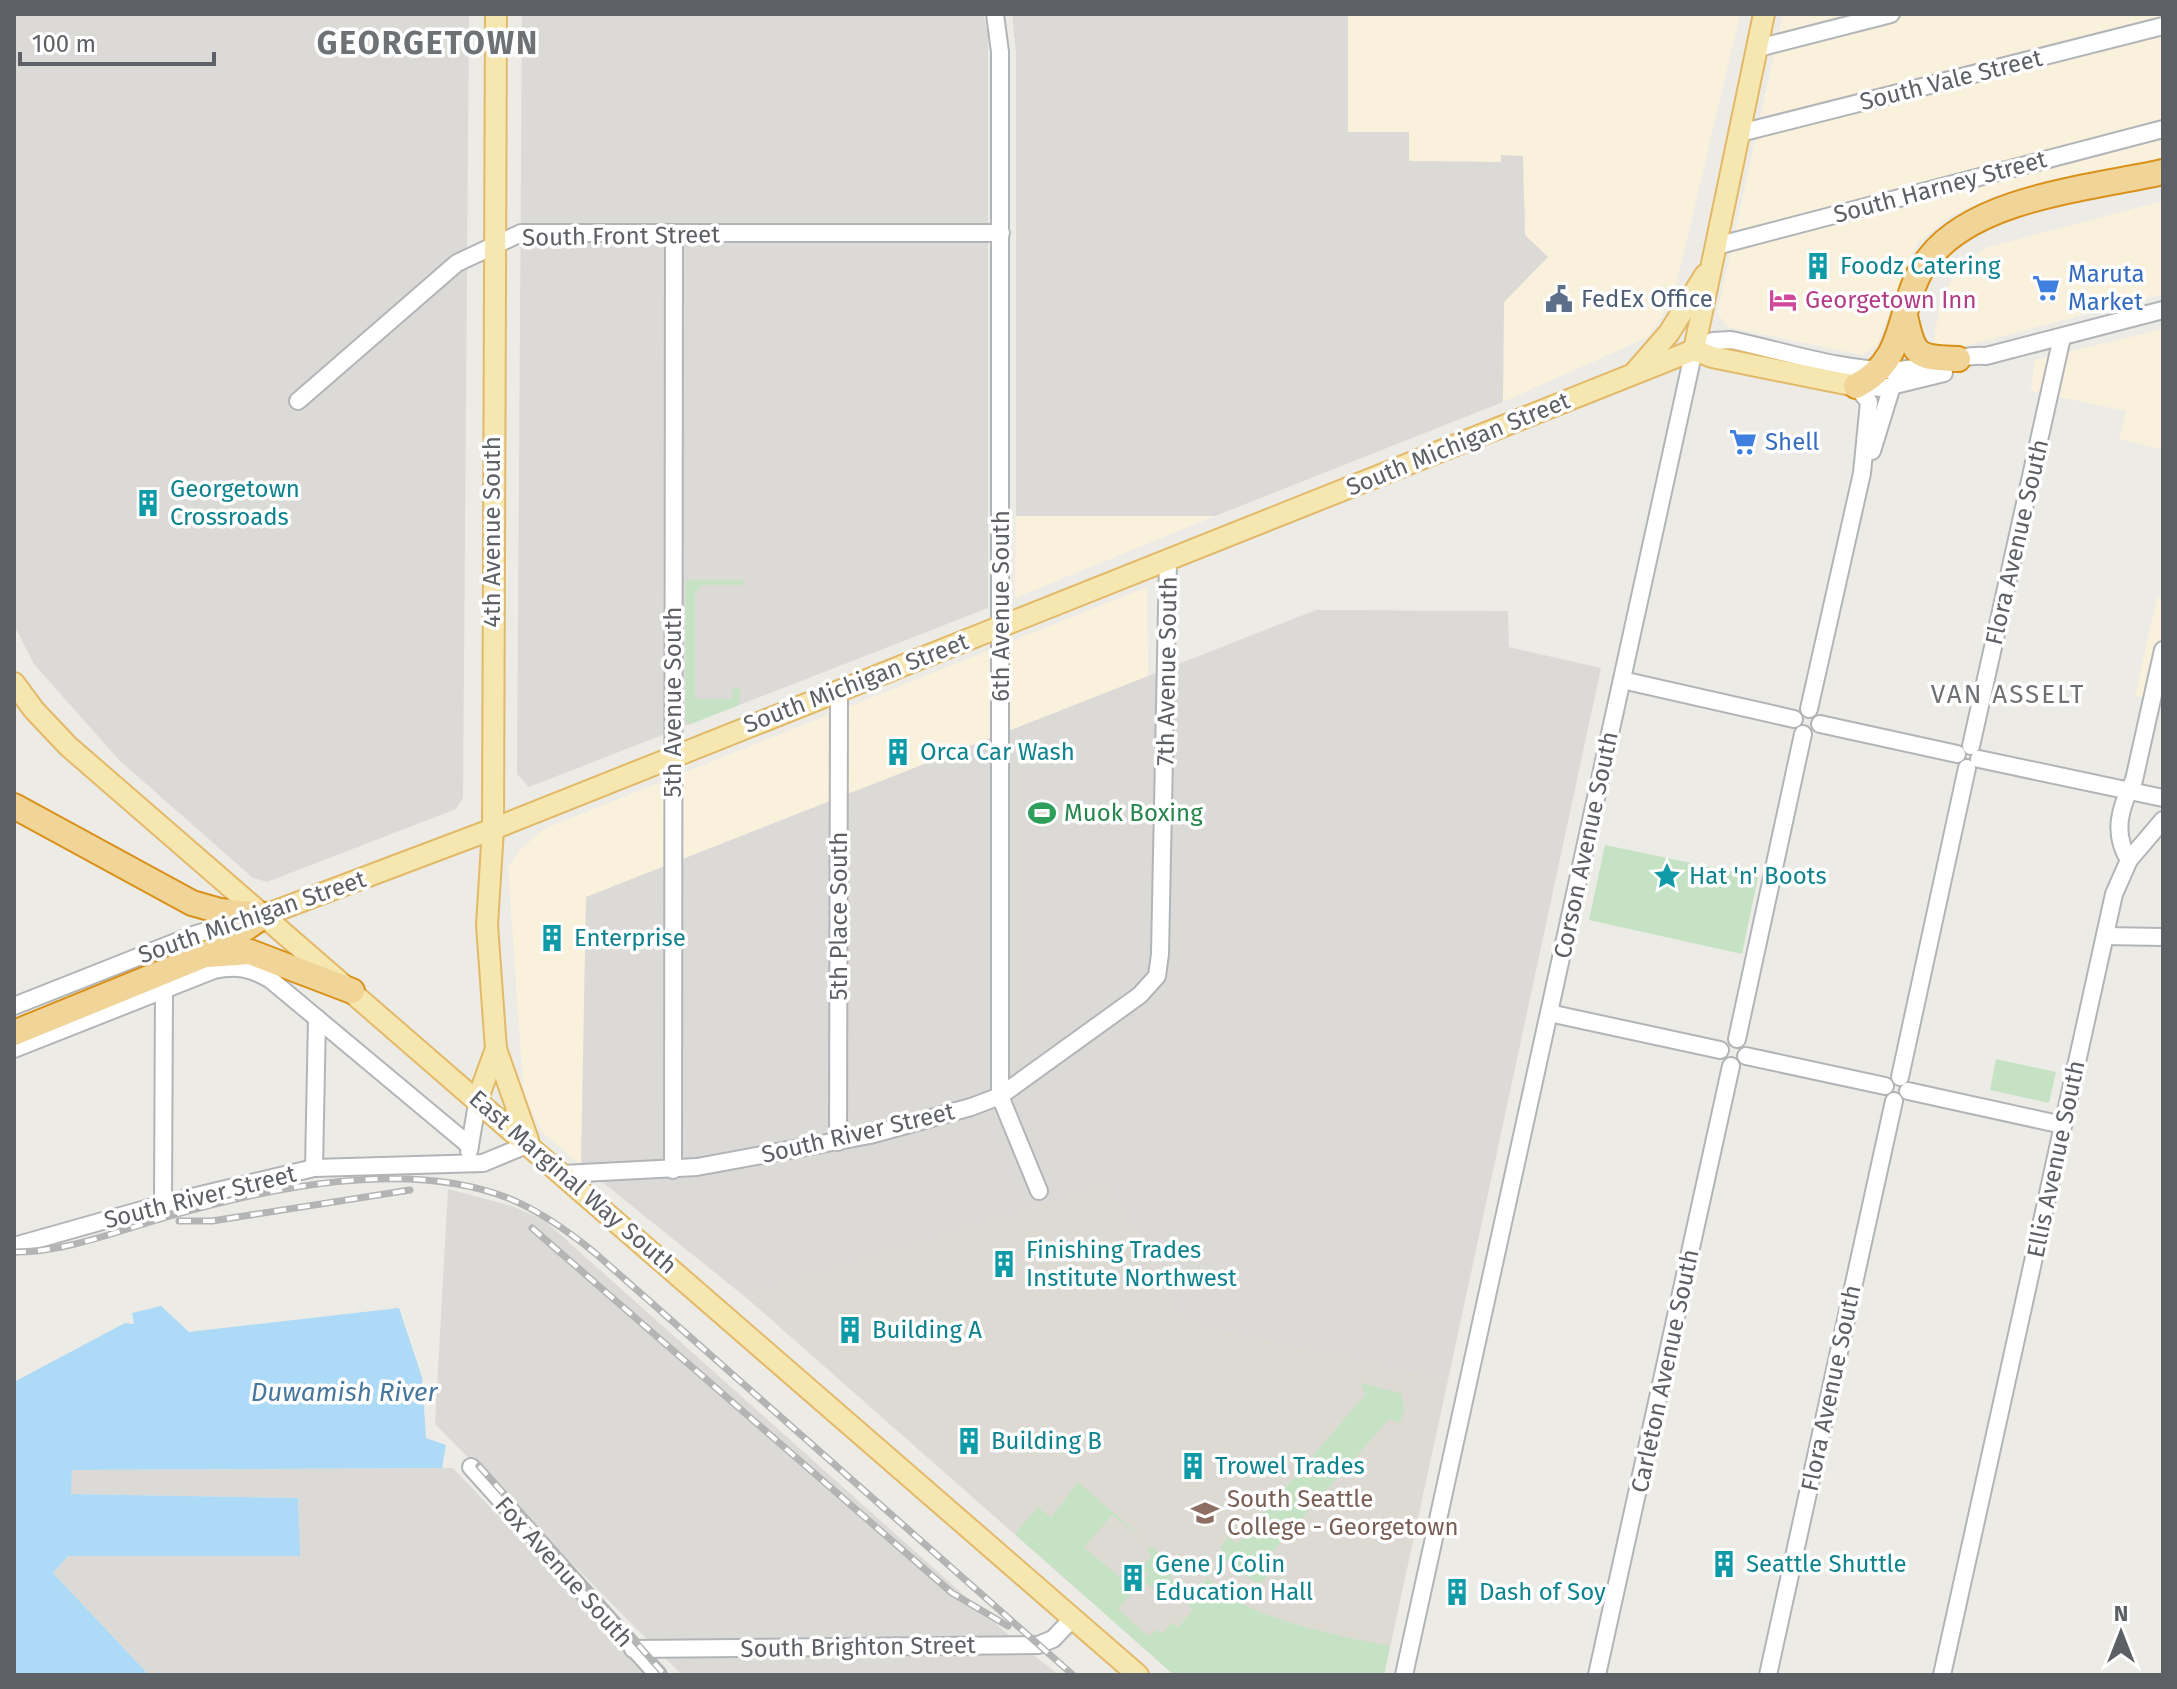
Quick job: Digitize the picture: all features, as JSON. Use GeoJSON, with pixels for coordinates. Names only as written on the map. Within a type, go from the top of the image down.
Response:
{"type":"FeatureCollection","features":[{"type":"Feature","properties":{"kind":"highway"},"geometry":{"type":"LineString","coordinates":[[1856,386],[1887,378],[1905,313],[1928,258],[1965,226],[2018,204],[2163,172]]}},
{"type":"Feature","properties":{"kind":"highway"},"geometry":{"type":"LineString","coordinates":[[1905,313],[1910,340],[1916,352],[1929,358],[1958,359]]}},
{"type":"Feature","properties":{"kind":"highway"},"geometry":{"type":"LineString","coordinates":[[14,806],[192,903],[220,911],[265,915]]}},
{"type":"Feature","properties":{"kind":"highway"},"geometry":{"type":"LineString","coordinates":[[14,1033],[205,955],[265,915]]}},
{"type":"Feature","properties":{"kind":"highway"},"geometry":{"type":"LineString","coordinates":[[205,955],[250,952],[352,991]]}},
{"type":"Feature","properties":{"kind":"main road","name":"4th Avenue South"},"geometry":{"type":"LineString","coordinates":[[496,14],[493,829],[487,925],[496,1049],[529,1144]]}},
{"type":"Feature","properties":{"kind":"main road","name":"Corson Avenue South"},"geometry":{"type":"LineString","coordinates":[[1694,350],[1764,14]]}},
{"type":"Feature","properties":{"kind":"main road"},"geometry":{"type":"LineString","coordinates":[[1632,375],[1669,333],[1715,253]]}},
{"type":"Feature","properties":{"kind":"main road"},"geometry":{"type":"LineString","coordinates":[[1694,350],[1712,357],[1856,386]]}},
{"type":"Feature","properties":{"kind":"main road","name":"South Michigan Street"},"geometry":{"type":"LineString","coordinates":[[265,915],[493,829],[1694,350]]}},
{"type":"Feature","properties":{"kind":"main road","name":"East Marginal Way South"},"geometry":{"type":"LineString","coordinates":[[14,683],[68,746],[478,1098],[1138,1675]]}},
{"type":"Feature","properties":{"kind":"main road","name":"4th Avenue South"},"geometry":{"type":"LineString","coordinates":[[478,1098],[496,1049]]}},
{"type":"Feature","properties":{"kind":"street","name":"6th Avenue South"},"geometry":{"type":"LineString","coordinates":[[995,14],[1000,52],[1001,233],[1000,1096],[1039,1191]]}},
{"type":"Feature","properties":{"kind":"street"},"geometry":{"type":"LineString","coordinates":[[1758,48],[1891,14]]}},
{"type":"Feature","properties":{"kind":"street","name":"South Vale Street"},"geometry":{"type":"LineString","coordinates":[[1740,133],[2163,26]]}},
{"type":"Feature","properties":{"kind":"street","name":"South Harney Street"},"geometry":{"type":"LineString","coordinates":[[1715,253],[2163,129]]}},
{"type":"Feature","properties":{"kind":"street","name":"South Front Street"},"geometry":{"type":"LineString","coordinates":[[298,401],[447,271],[493,244],[521,233],[1001,233]]}},
{"type":"Feature","properties":{"kind":"street","name":"5th Avenue South"},"geometry":{"type":"LineString","coordinates":[[673,1170],[674,234]]}},
{"type":"Feature","properties":{"kind":"street"},"geometry":{"type":"LineString","coordinates":[[1887,378],[1907,369],[1986,356],[2163,310]]}},
{"type":"Feature","properties":{"kind":"street","name":"Flora Avenue South"},"geometry":{"type":"LineString","coordinates":[[1768,1675],[1901,1090],[1968,757],[2062,337]]}},
{"type":"Feature","properties":{"kind":"street"},"geometry":{"type":"LineString","coordinates":[[1694,350],[1713,341],[1731,340],[1887,378],[1968,367],[1986,356]]}},
{"type":"Feature","properties":{"kind":"street","name":"Corson Avenue South"},"geometry":{"type":"LineString","coordinates":[[1406,1675],[1694,350]]}},
{"type":"Feature","properties":{"kind":"street"},"geometry":{"type":"LineString","coordinates":[[1862,473],[1869,465],[1887,378]]}},
{"type":"Feature","properties":{"kind":"street"},"geometry":{"type":"LineString","coordinates":[[1809,709],[1862,473],[1869,402],[1856,386]]}},
{"type":"Feature","properties":{"kind":"street","name":"7th Avenue South"},"geometry":{"type":"LineString","coordinates":[[1157,976],[1164,896],[1168,559]]}},
{"type":"Feature","properties":{"kind":"street"},"geometry":{"type":"LineString","coordinates":[[2129,860],[2117,831],[2163,650]]}},
{"type":"Feature","properties":{"kind":"street"},"geometry":{"type":"LineString","coordinates":[[1622,680],[1794,719]]}},
{"type":"Feature","properties":{"kind":"street","name":"5th Place South"},"geometry":{"type":"LineString","coordinates":[[838,1142],[839,690]]}},
{"type":"Feature","properties":{"kind":"street"},"geometry":{"type":"LineString","coordinates":[[1809,709],[1818,715],[1820,724]]}},
{"type":"Feature","properties":{"kind":"street"},"geometry":{"type":"LineString","coordinates":[[1809,709],[1799,712],[1794,719],[1795,727],[1803,734],[1812,734],[1820,724]]}},
{"type":"Feature","properties":{"kind":"street"},"geometry":{"type":"LineString","coordinates":[[1820,724],[2163,798]]}},
{"type":"Feature","properties":{"kind":"street"},"geometry":{"type":"LineString","coordinates":[[1737,1039],[1803,734]]}},
{"type":"Feature","properties":{"kind":"street","name":"Ellis Avenue South"},"geometry":{"type":"LineString","coordinates":[[1942,1675],[2114,894],[2129,860],[2163,820]]}},
{"type":"Feature","properties":{"kind":"street","name":"South Michigan Street"},"geometry":{"type":"LineString","coordinates":[[14,1006],[196,934],[265,915]]}},
{"type":"Feature","properties":{"kind":"street"},"geometry":{"type":"LineString","coordinates":[[2105,936],[2163,937]]}},
{"type":"Feature","properties":{"kind":"street","name":"South Michigan Street"},"geometry":{"type":"LineString","coordinates":[[14,1049],[214,970],[231,966],[245,968]]}},
{"type":"Feature","properties":{"kind":"street","name":"East Marginal Way South"},"geometry":{"type":"LineString","coordinates":[[245,968],[271,980],[470,1146]]}},
{"type":"Feature","properties":{"kind":"street","name":"South River Street"},"geometry":{"type":"LineString","coordinates":[[563,1174],[673,1170],[838,1142],[920,1122],[1000,1096],[1140,995],[1157,976]]}},
{"type":"Feature","properties":{"kind":"street"},"geometry":{"type":"LineString","coordinates":[[163,1204],[164,991]]}},
{"type":"Feature","properties":{"kind":"street"},"geometry":{"type":"LineString","coordinates":[[1549,1013],[1720,1050]]}},
{"type":"Feature","properties":{"kind":"street"},"geometry":{"type":"LineString","coordinates":[[314,1168],[317,1018]]}},
{"type":"Feature","properties":{"kind":"street"},"geometry":{"type":"LineString","coordinates":[[1737,1039],[1744,1045],[1746,1056],[1740,1064],[1731,1066],[1724,1062],[1720,1050],[1728,1040],[1737,1039]]}},
{"type":"Feature","properties":{"kind":"street"},"geometry":{"type":"LineString","coordinates":[[1746,1056],[1885,1086],[1885,1095],[1901,1090],[2063,1125]]}},
{"type":"Feature","properties":{"kind":"street","name":"Carleton Avenue South"},"geometry":{"type":"LineString","coordinates":[[1597,1675],[1731,1066]]}},
{"type":"Feature","properties":{"kind":"street","name":"4th Avenue South"},"geometry":{"type":"LineString","coordinates":[[465,1165],[478,1098]]}},
{"type":"Feature","properties":{"kind":"street","name":"South River Street"},"geometry":{"type":"LineString","coordinates":[[14,1246],[163,1204],[314,1168],[465,1165],[496,1161],[529,1144]]}},
{"type":"Feature","properties":{"kind":"street","name":"Fox Avenue South"},"geometry":{"type":"LineString","coordinates":[[471,1467],[658,1675]]}},
{"type":"Feature","properties":{"kind":"street","name":"South Brighton Street"},"geometry":{"type":"LineString","coordinates":[[633,1649],[1038,1645],[1053,1639],[1073,1618]]}},
{"type":"Feature","properties":{"kind":"shaded area"},"geometry":{"type":"Polygon","coordinates":[[[14,14],[469,14],[463,798],[456,809],[267,882],[253,878],[119,760],[34,664],[14,625],[14,14]]]}},
{"type":"Feature","properties":{"kind":"shaded area"},"geometry":{"type":"Polygon","coordinates":[[[522,14],[983,14],[988,34],[988,608],[529,787],[517,774],[522,14]]]}},
{"type":"Feature","properties":{"kind":"shaded area"},"geometry":{"type":"Polygon","coordinates":[[[1012,14],[1348,14],[1348,132],[1409,132],[1409,161],[1501,162],[1501,155],[1523,156],[1525,235],[1548,257],[1504,302],[1503,402],[1215,516],[1016,516],[1016,52],[1012,14]]]}},
{"type":"Feature","properties":{"kind":"shaded area"},"geometry":{"type":"Polygon","coordinates":[[[1348,14],[1740,14],[1673,299],[1648,337],[1503,402],[1504,302],[1548,257],[1525,235],[1526,209],[1501,162],[1409,161],[1348,132],[1348,14]]]}},
{"type":"Feature","properties":{"kind":"shaded area"},"geometry":{"type":"Polygon","coordinates":[[[1783,14],[2163,14],[2163,158],[1996,195],[1949,217],[1917,243],[1876,346],[1862,355],[1728,327],[1717,313],[1783,14]]]}},
{"type":"Feature","properties":{"kind":"shaded area"},"geometry":{"type":"Polygon","coordinates":[[[2163,201],[2163,294],[1961,347],[1932,351],[1941,297],[1960,267],[1985,248],[2163,201]]]}},
{"type":"Feature","properties":{"kind":"shaded area"},"geometry":{"type":"Polygon","coordinates":[[[2163,329],[2163,450],[2119,439],[2126,411],[2031,391],[2035,360],[2163,329]]]}},
{"type":"Feature","properties":{"kind":"shaded area"},"geometry":{"type":"Polygon","coordinates":[[[1016,516],[1215,516],[1015,598],[1016,516]]]}},
{"type":"Feature","properties":{"kind":"shaded area"},"geometry":{"type":"Polygon","coordinates":[[[1147,587],[1148,676],[586,897],[581,1165],[542,1132],[524,1098],[508,867],[522,848],[544,829],[1147,587]]]}},
{"type":"Feature","properties":{"kind":"shaded area"},"geometry":{"type":"Polygon","coordinates":[[[2157,598],[2163,598],[2163,700],[2135,696],[2157,598]]]}},
{"type":"Feature","properties":{"kind":"shaded area"},"geometry":{"type":"Polygon","coordinates":[[[1316,610],[1508,611],[1509,647],[1601,668],[1448,1380],[1182,1322],[1139,1237],[1106,1186],[759,1292],[749,1300],[581,1165],[586,897],[1316,610]]]}},
{"type":"Feature","properties":{"kind":"shaded area","name":"South Seattle College - Georgetown"},"geometry":{"type":"Polygon","coordinates":[[[1106,1186],[1139,1237],[1182,1322],[1448,1380],[1384,1675],[1174,1675],[749,1300],[759,1292],[1106,1186]]]}},
{"type":"Feature","properties":{"kind":"shaded area"},"geometry":{"type":"Polygon","coordinates":[[[448,1189],[512,1206],[544,1220],[1013,1639],[1059,1675],[682,1675],[435,1424],[448,1189]]]}},
{"type":"Feature","properties":{"kind":"shaded area"},"geometry":{"type":"Polygon","coordinates":[[[453,1468],[649,1675],[149,1675],[53,1573],[68,1556],[299,1556],[298,1498],[70,1494],[72,1470],[453,1468]]]}},
{"type":"Feature","properties":{"kind":"green space"},"geometry":{"type":"Polygon","coordinates":[[[686,580],[744,580],[744,585],[702,585],[695,594],[695,699],[732,699],[733,688],[740,688],[739,705],[691,724],[686,722],[686,580]]]}},
{"type":"Feature","properties":{"kind":"green space"},"geometry":{"type":"Polygon","coordinates":[[[1605,845],[1758,877],[1742,954],[1589,920],[1605,845]]]}},
{"type":"Feature","properties":{"kind":"green space"},"geometry":{"type":"Polygon","coordinates":[[[1996,1059],[2056,1072],[2049,1103],[1990,1090],[1996,1059]]]}},
{"type":"Feature","properties":{"kind":"green space"},"geometry":{"type":"Polygon","coordinates":[[[1360,1383],[1401,1393],[1404,1409],[1400,1423],[1389,1419],[1262,1564],[1271,1572],[1262,1582],[1254,1582],[1223,1558],[1222,1545],[1229,1537],[1237,1544],[1366,1394],[1360,1383]]]}},
{"type":"Feature","properties":{"kind":"green space"},"geometry":{"type":"Polygon","coordinates":[[[1078,1482],[1145,1540],[1112,1515],[1084,1547],[1135,1590],[1118,1609],[1149,1637],[1157,1629],[1162,1634],[1172,1623],[1178,1627],[1193,1610],[1186,1603],[1208,1578],[1221,1591],[1265,1614],[1319,1631],[1390,1646],[1384,1675],[1174,1675],[1015,1534],[1038,1507],[1051,1518],[1078,1482]]]}},
{"type":"Feature","properties":{"kind":"green space"},"geometry":{"type":"Polygon","coordinates":[[[1151,1546],[1174,1566],[1170,1577],[1177,1584],[1174,1588],[1178,1591],[1170,1600],[1143,1581],[1149,1574],[1142,1567],[1152,1556],[1147,1551],[1151,1546]]]}},
{"type":"Feature","properties":{"kind":"water","name":"Duwamish River"},"geometry":{"type":"Polygon","coordinates":[[[161,1306],[189,1332],[399,1308],[422,1377],[426,1438],[446,1445],[442,1468],[72,1470],[71,1494],[298,1498],[300,1556],[68,1556],[53,1573],[149,1675],[14,1675],[14,1382],[125,1323],[134,1324],[132,1313],[161,1306]]]}},
{"type":"Feature","properties":{"kind":"railway"},"geometry":{"type":"LineString","coordinates":[[14,1252],[73,1245],[249,1196],[338,1182],[426,1180],[468,1186],[508,1198],[553,1222],[595,1253],[1073,1675]]}},
{"type":"Feature","properties":{"kind":"railway"},"geometry":{"type":"LineString","coordinates":[[179,1221],[212,1221],[410,1190]]}},
{"type":"Feature","properties":{"kind":"railway"},"geometry":{"type":"LineString","coordinates":[[532,1228],[952,1593],[1008,1626]]}},
{"type":"Feature","properties":{"kind":"railway"},"geometry":{"type":"LineString","coordinates":[[479,1466],[665,1675]]}},
{"type":"Feature","properties":{"kind":"place","name":"Foodz Catering"},"geometry":{"type":"Point","coordinates":[1818,266]}},
{"type":"Feature","properties":{"kind":"place","name":"Maruta Market"},"geometry":{"type":"Point","coordinates":[2046,288]}},
{"type":"Feature","properties":{"kind":"place","name":"FedEx Office"},"geometry":{"type":"Point","coordinates":[1559,299]}},
{"type":"Feature","properties":{"kind":"place","name":"Georgetown Inn"},"geometry":{"type":"Point","coordinates":[1783,300]}},
{"type":"Feature","properties":{"kind":"place","name":"Shell"},"geometry":{"type":"Point","coordinates":[1743,442]}},
{"type":"Feature","properties":{"kind":"place","name":"Georgetown Crossroads"},"geometry":{"type":"Point","coordinates":[148,503]}},
{"type":"Feature","properties":{"kind":"place","name":"Orca Car Wash"},"geometry":{"type":"Point","coordinates":[898,752]}},
{"type":"Feature","properties":{"kind":"place","name":"Muok Boxing"},"geometry":{"type":"Point","coordinates":[1042,813]}},
{"type":"Feature","properties":{"kind":"place","name":"Hat 'n' Boots"},"geometry":{"type":"Point","coordinates":[1667,876]}},
{"type":"Feature","properties":{"kind":"place","name":"Enterprise"},"geometry":{"type":"Point","coordinates":[552,938]}},
{"type":"Feature","properties":{"kind":"place","name":"Finishing Trades Institute Northwest"},"geometry":{"type":"Point","coordinates":[1004,1264]}},
{"type":"Feature","properties":{"kind":"place","name":"Building A"},"geometry":{"type":"Point","coordinates":[850,1330]}},
{"type":"Feature","properties":{"kind":"place","name":"Building B"},"geometry":{"type":"Point","coordinates":[969,1441]}},
{"type":"Feature","properties":{"kind":"place","name":"Trowel Trades"},"geometry":{"type":"Point","coordinates":[1193,1466]}},
{"type":"Feature","properties":{"kind":"place","name":"South Seattle College - Georgetown"},"geometry":{"type":"Point","coordinates":[1205,1513]}},
{"type":"Feature","properties":{"kind":"place","name":"Seattle Shuttle"},"geometry":{"type":"Point","coordinates":[1724,1564]}},
{"type":"Feature","properties":{"kind":"place","name":"Gene J Colin Education Hall"},"geometry":{"type":"Point","coordinates":[1133,1578]}},
{"type":"Feature","properties":{"kind":"place","name":"Dash of Soy"},"geometry":{"type":"Point","coordinates":[1457,1592]}},
{"type":"Feature","properties":{"kind":"district","name":"GEORGETOWN"},"geometry":{"type":"Point","coordinates":[428,43]}},
{"type":"Feature","properties":{"kind":"district","name":"VAN ASSELT"},"geometry":{"type":"Point","coordinates":[2008,694]}}]}
